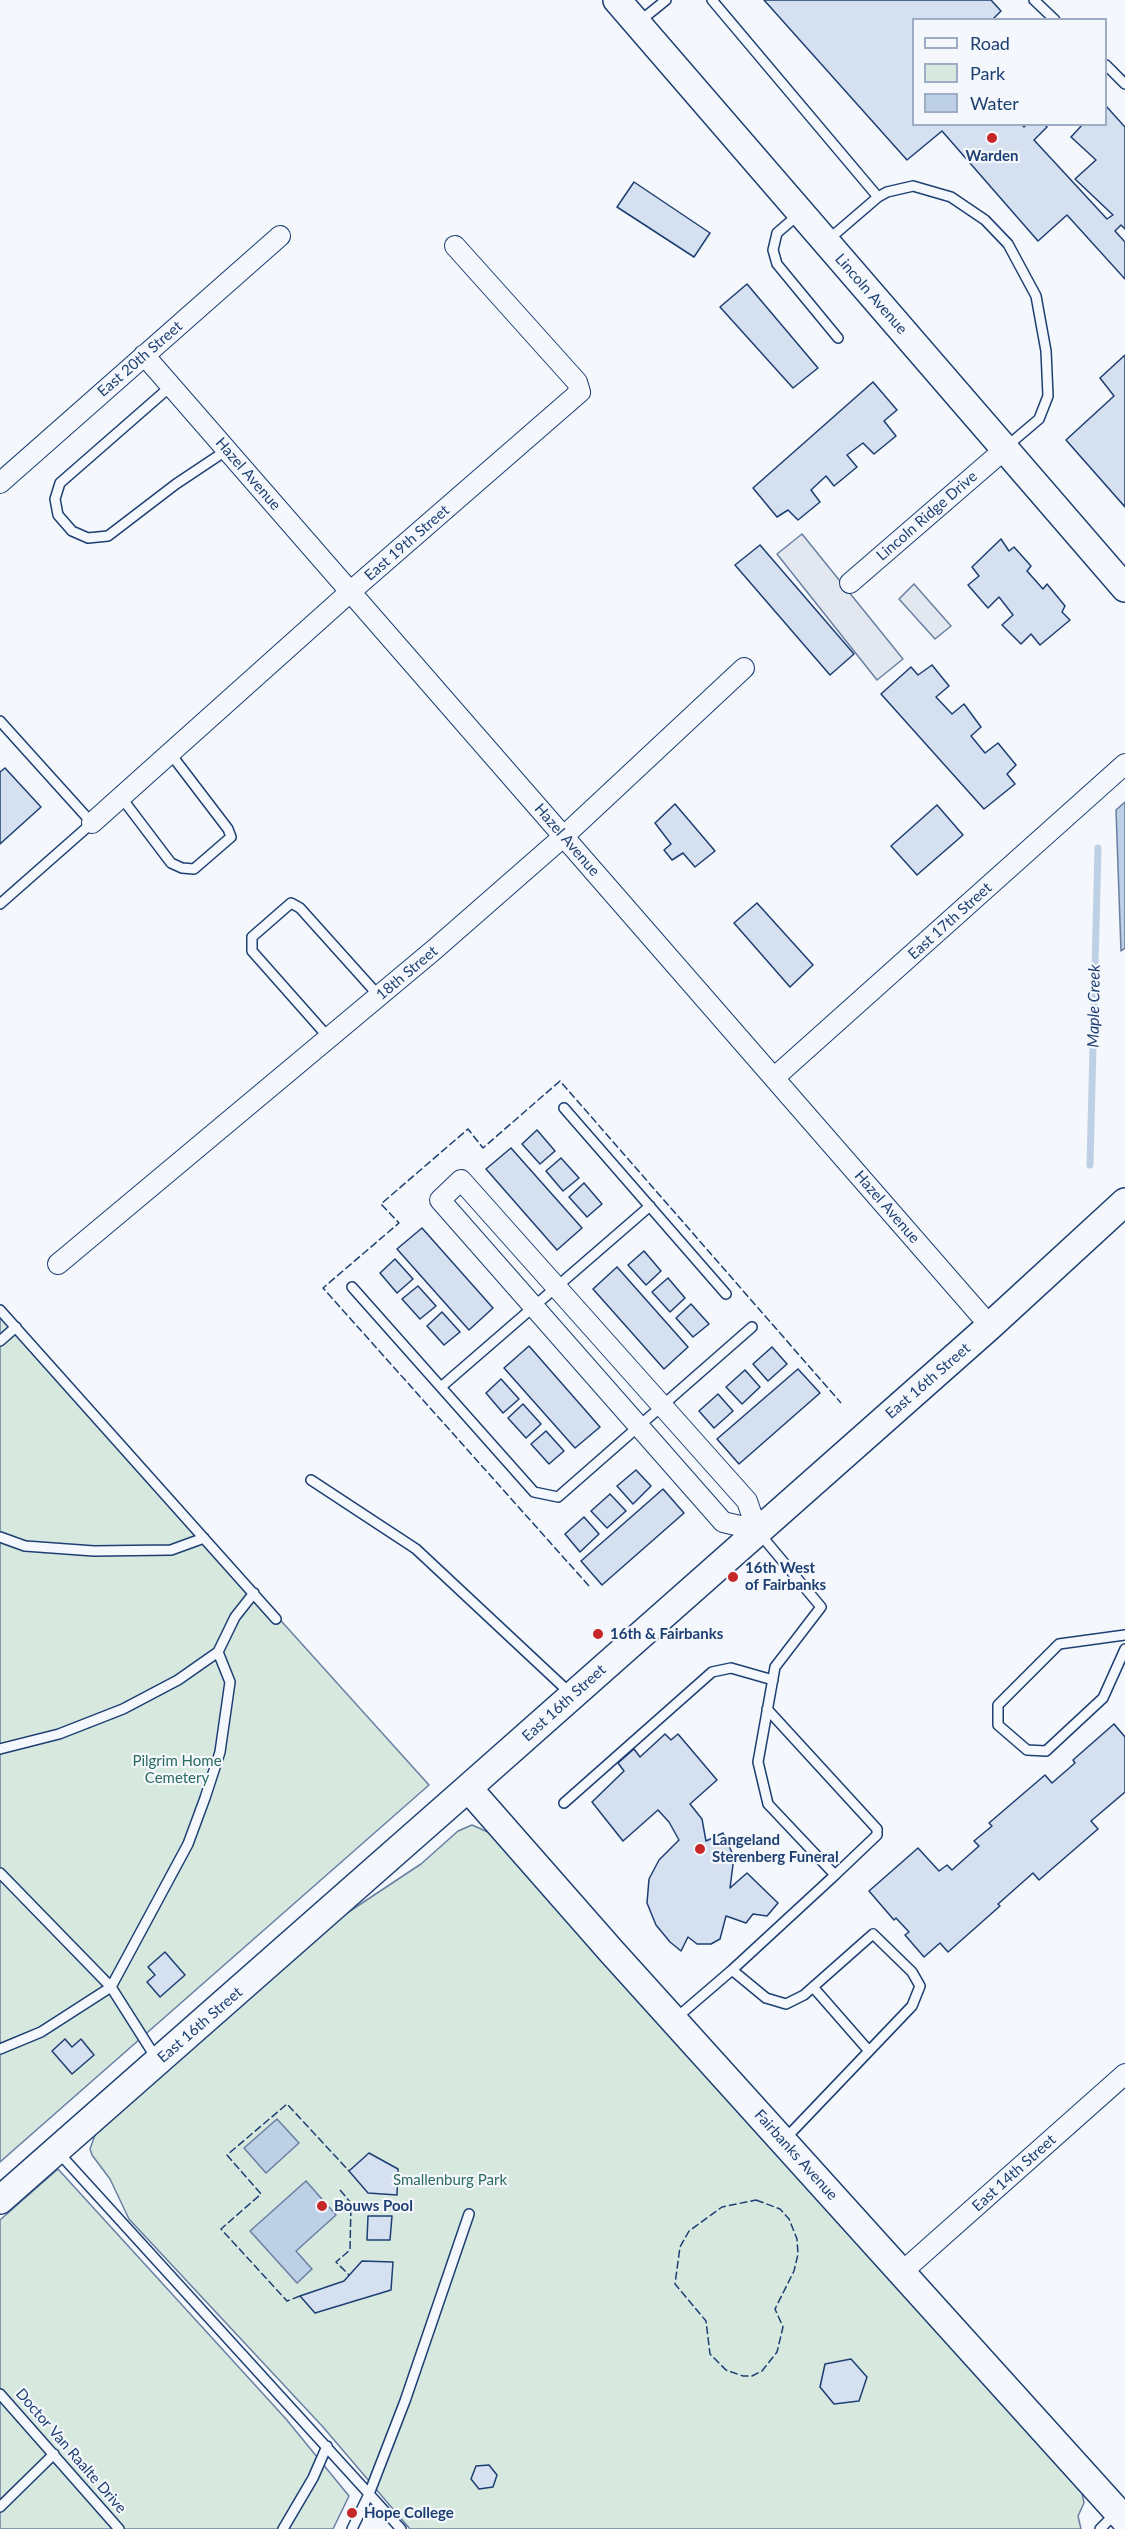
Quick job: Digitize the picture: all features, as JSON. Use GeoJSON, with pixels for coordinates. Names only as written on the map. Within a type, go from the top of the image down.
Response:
{"type":"FeatureCollection","features":[{"type":"Feature","properties":{"kind":"street","name":"Lincoln Avenue"},"geometry":{"type":"LineString","coordinates":[[617,0],[1125,588]]}},
{"type":"Feature","properties":{"kind":"street","name":"East 20th Street"},"geometry":{"type":"LineString","coordinates":[[0,483],[279,236]]}},
{"type":"Feature","properties":{"kind":"street","name":"East 19th Street"},"geometry":{"type":"LineString","coordinates":[[92,823],[350,592],[580,392],[577,382],[455,246]]}},
{"type":"Feature","properties":{"kind":"street","name":"Hazel Avenue"},"geometry":{"type":"LineString","coordinates":[[144,355],[990,1326]]}},
{"type":"Feature","properties":{"kind":"street","name":"Lincoln Ridge Drive"},"geometry":{"type":"LineString","coordinates":[[850,583],[1005,449]]}},
{"type":"Feature","properties":{"kind":"street","name":"18th Street"},"geometry":{"type":"LineString","coordinates":[[58,1264],[379,996],[563,837],[744,668]]}},
{"type":"Feature","properties":{"kind":"street","name":"East 17th Street"},"geometry":{"type":"LineString","coordinates":[[775,1077],[1125,764]]}},
{"type":"Feature","properties":{"kind":"street"},"geometry":{"type":"LineString","coordinates":[[461,1180],[747,1501],[757,1530],[723,1522],[440,1200],[461,1180]]}},
{"type":"Feature","properties":{"kind":"street","name":"East 16th Street"},"geometry":{"type":"LineString","coordinates":[[0,2200],[990,1326],[1125,1202]]}},
{"type":"Feature","properties":{"kind":"street","name":"Fairbanks Avenue"},"geometry":{"type":"LineString","coordinates":[[468,1788],[902,2272],[1117,2516]]}},
{"type":"Feature","properties":{"kind":"street","name":"East 14th Street"},"geometry":{"type":"LineString","coordinates":[[902,2272],[1125,2074]]}},
{"type":"Feature","properties":{"kind":"lane"},"geometry":{"type":"LineString","coordinates":[[638,24],[666,0]]}},
{"type":"Feature","properties":{"kind":"lane"},"geometry":{"type":"LineString","coordinates":[[712,0],[878,197]]}},
{"type":"Feature","properties":{"kind":"lane"},"geometry":{"type":"LineString","coordinates":[[1034,0],[1054,18]]}},
{"type":"Feature","properties":{"kind":"lane"},"geometry":{"type":"LineString","coordinates":[[1107,66],[1125,84]]}},
{"type":"Feature","properties":{"kind":"lane"},"geometry":{"type":"LineString","coordinates":[[826,242],[878,197],[886,192],[913,186],[951,196],[985,220],[1008,244],[1036,296],[1046,351],[1048,396],[1039,419],[1005,449]]}},
{"type":"Feature","properties":{"kind":"lane"},"geometry":{"type":"LineString","coordinates":[[801,213],[777,233],[773,250],[777,264],[838,338]]}},
{"type":"Feature","properties":{"kind":"lane"},"geometry":{"type":"LineString","coordinates":[[171,386],[60,483],[55,499],[58,515],[72,531],[88,538],[108,536],[176,484],[227,450]]}},
{"type":"Feature","properties":{"kind":"lane"},"geometry":{"type":"LineString","coordinates":[[0,722],[92,823],[0,904]]}},
{"type":"Feature","properties":{"kind":"lane"},"geometry":{"type":"LineString","coordinates":[[121,797],[171,863],[182,868],[194,869],[231,837],[228,829],[170,753]]}},
{"type":"Feature","properties":{"kind":"lane"},"geometry":{"type":"LineString","coordinates":[[329,1038],[252,951],[252,937],[291,903],[300,908],[379,996]]}},
{"type":"Feature","properties":{"kind":"lane"},"geometry":{"type":"LineString","coordinates":[[564,1108],[726,1294]]}},
{"type":"Feature","properties":{"kind":"lane"},"geometry":{"type":"LineString","coordinates":[[441,1388],[650,1206]]}},
{"type":"Feature","properties":{"kind":"lane"},"geometry":{"type":"LineString","coordinates":[[352,1287],[534,1492],[558,1497],[752,1327]]}},
{"type":"Feature","properties":{"kind":"lane"},"geometry":{"type":"LineString","coordinates":[[0,1310],[276,1619]]}},
{"type":"Feature","properties":{"kind":"lane"},"geometry":{"type":"LineString","coordinates":[[0,1341],[16,1327]]}},
{"type":"Feature","properties":{"kind":"lane"},"geometry":{"type":"LineString","coordinates":[[311,1480],[417,1548],[572,1695]]}},
{"type":"Feature","properties":{"kind":"lane"},"geometry":{"type":"LineString","coordinates":[[757,1530],[821,1607],[775,1667],[758,1761],[768,1804],[835,1875]]}},
{"type":"Feature","properties":{"kind":"lane"},"geometry":{"type":"LineString","coordinates":[[0,1537],[26,1546],[94,1551],[171,1550],[204,1538]]}},
{"type":"Feature","properties":{"kind":"lane"},"geometry":{"type":"LineString","coordinates":[[0,1749],[59,1734],[123,1709],[178,1680],[218,1652],[235,1617],[254,1593]]}},
{"type":"Feature","properties":{"kind":"lane"},"geometry":{"type":"LineString","coordinates":[[1125,1635],[1059,1644],[998,1705],[998,1725],[1027,1750],[1046,1751],[1103,1698],[1125,1649]]}},
{"type":"Feature","properties":{"kind":"lane"},"geometry":{"type":"LineString","coordinates":[[0,2049],[40,2032],[111,1987],[188,1844],[220,1752],[230,1682],[218,1652]]}},
{"type":"Feature","properties":{"kind":"lane"},"geometry":{"type":"LineString","coordinates":[[564,1803],[712,1672],[731,1668],[773,1680]]}},
{"type":"Feature","properties":{"kind":"lane"},"geometry":{"type":"LineString","coordinates":[[674,2020],[732,1970],[877,1835],[877,1829],[767,1709]]}},
{"type":"Feature","properties":{"kind":"lane"},"geometry":{"type":"LineString","coordinates":[[0,1873],[111,1987],[159,2061]]}},
{"type":"Feature","properties":{"kind":"lane"},"geometry":{"type":"LineString","coordinates":[[732,1970],[766,1998],[786,2004],[804,1995],[873,1934],[912,1972],[920,1986],[912,2006],[783,2141]]}},
{"type":"Feature","properties":{"kind":"lane"},"geometry":{"type":"LineString","coordinates":[[813,1987],[869,2051]]}},
{"type":"Feature","properties":{"kind":"lane"},"geometry":{"type":"LineString","coordinates":[[56,2150],[401,2529]]}},
{"type":"Feature","properties":{"kind":"lane"},"geometry":{"type":"LineString","coordinates":[[352,2529],[369,2494],[405,2401],[469,2214]]}},
{"type":"Feature","properties":{"kind":"lane","name":"Doctor Van Raalte Drive"},"geometry":{"type":"LineString","coordinates":[[0,2394],[119,2529]]}},
{"type":"Feature","properties":{"kind":"lane"},"geometry":{"type":"LineString","coordinates":[[283,2529],[313,2478],[327,2446]]}},
{"type":"Feature","properties":{"kind":"lane"},"geometry":{"type":"LineString","coordinates":[[0,2507],[54,2454]]}},
{"type":"Feature","properties":{"kind":"green space","name":"Pilgrim Home Cemetery"},"geometry":{"type":"Polygon","coordinates":[[[0,1309],[429,1785],[0,2162],[0,1309]]]}},
{"type":"Feature","properties":{"kind":"green space","name":"Smallenburg Park"},"geometry":{"type":"Polygon","coordinates":[[[472,1825],[490,1833],[1082,2493],[1084,2503],[1078,2516],[1081,2529],[410,2529],[323,2427],[129,2219],[110,2179],[92,2155],[90,2149],[95,2135],[341,1917],[421,1864],[458,1831],[472,1825]]]}},
{"type":"Feature","properties":{"kind":"green space"},"geometry":{"type":"Polygon","coordinates":[[[58,2169],[286,2419],[349,2496],[333,2529],[0,2529],[0,2220],[58,2169]]]}},
{"type":"Feature","properties":{"kind":"shaded area"},"geometry":{"type":"Polygon","coordinates":[[[802,534],[903,659],[877,680],[777,554],[802,534]]]}},
{"type":"Feature","properties":{"kind":"shaded area"},"geometry":{"type":"Polygon","coordinates":[[[914,584],[951,626],[935,639],[899,599],[914,584]]]}},
{"type":"Feature","properties":{"kind":"water"},"geometry":{"type":"Polygon","coordinates":[[[1125,802],[1125,948],[1121,951],[1116,810],[1125,802]]]}},
{"type":"Feature","properties":{"kind":"water"},"geometry":{"type":"Polygon","coordinates":[[[277,2119],[299,2143],[266,2173],[244,2148],[277,2119]]]}},
{"type":"Feature","properties":{"kind":"water"},"geometry":{"type":"Polygon","coordinates":[[[306,2181],[336,2215],[296,2251],[312,2269],[297,2283],[250,2231],[306,2181]]]}},
{"type":"Feature","properties":{"kind":"building","name":"Warden"},"geometry":{"type":"Polygon","coordinates":[[[764,0],[991,0],[1001,11],[994,18],[912,18],[912,126],[1046,126],[1034,140],[1107,219],[1113,215],[1075,179],[1096,160],[1071,137],[1081,126],[1107,126],[1107,107],[1125,127],[1125,229],[1121,225],[1115,231],[1125,242],[1125,279],[1067,215],[1038,241],[942,131],[907,160],[764,0]]]}},
{"type":"Feature","properties":{"kind":"building"},"geometry":{"type":"Polygon","coordinates":[[[634,182],[710,233],[694,257],[617,207],[634,182]]]}},
{"type":"Feature","properties":{"kind":"building"},"geometry":{"type":"Polygon","coordinates":[[[747,284],[818,368],[793,388],[720,307],[747,284]]]}},
{"type":"Feature","properties":{"kind":"building"},"geometry":{"type":"Polygon","coordinates":[[[1125,355],[1125,507],[1066,440],[1114,396],[1100,378],[1125,355]]]}},
{"type":"Feature","properties":{"kind":"building"},"geometry":{"type":"Polygon","coordinates":[[[873,382],[897,410],[884,421],[896,436],[874,454],[863,443],[847,455],[857,467],[834,486],[826,476],[811,490],[820,502],[798,520],[788,510],[777,517],[753,488],[873,382]]]}},
{"type":"Feature","properties":{"kind":"building"},"geometry":{"type":"Polygon","coordinates":[[[1001,539],[1009,551],[1014,547],[1031,566],[1027,571],[1043,589],[1047,584],[1065,606],[1062,612],[1070,620],[1040,645],[1031,634],[1021,644],[1002,625],[1013,615],[999,597],[988,608],[968,585],[979,576],[972,567],[1001,539]]]}},
{"type":"Feature","properties":{"kind":"building"},"geometry":{"type":"Polygon","coordinates":[[[760,545],[854,654],[830,675],[735,565],[760,545]]]}},
{"type":"Feature","properties":{"kind":"building"},"geometry":{"type":"Polygon","coordinates":[[[932,665],[949,686],[936,697],[952,714],[964,704],[981,727],[971,736],[985,753],[998,743],[1016,765],[1007,774],[1015,784],[984,809],[881,694],[911,667],[918,675],[932,665]]]}},
{"type":"Feature","properties":{"kind":"building"},"geometry":{"type":"Polygon","coordinates":[[[5,768],[41,807],[0,844],[0,772],[5,768]]]}},
{"type":"Feature","properties":{"kind":"building"},"geometry":{"type":"Polygon","coordinates":[[[675,804],[715,851],[695,867],[683,853],[672,860],[664,850],[671,844],[655,823],[675,804]]]}},
{"type":"Feature","properties":{"kind":"building"},"geometry":{"type":"Polygon","coordinates":[[[937,805],[963,835],[917,875],[891,846],[937,805]]]}},
{"type":"Feature","properties":{"kind":"building"},"geometry":{"type":"Polygon","coordinates":[[[757,903],[813,965],[790,987],[734,923],[757,903]]]}},
{"type":"Feature","properties":{"kind":"building"},"geometry":{"type":"Polygon","coordinates":[[[537,1130],[555,1151],[540,1164],[522,1144],[537,1130]]]}},
{"type":"Feature","properties":{"kind":"building"},"geometry":{"type":"Polygon","coordinates":[[[511,1148],[582,1228],[557,1250],[486,1169],[511,1148]]]}},
{"type":"Feature","properties":{"kind":"building"},"geometry":{"type":"Polygon","coordinates":[[[561,1158],[579,1178],[563,1191],[546,1171],[561,1158]]]}},
{"type":"Feature","properties":{"kind":"building"},"geometry":{"type":"Polygon","coordinates":[[[584,1183],[602,1204],[587,1217],[569,1197],[584,1183]]]}},
{"type":"Feature","properties":{"kind":"building"},"geometry":{"type":"Polygon","coordinates":[[[422,1228],[493,1308],[469,1330],[397,1249],[422,1228]]]}},
{"type":"Feature","properties":{"kind":"building"},"geometry":{"type":"Polygon","coordinates":[[[644,1251],[661,1271],[646,1285],[628,1265],[644,1251]]]}},
{"type":"Feature","properties":{"kind":"building"},"geometry":{"type":"Polygon","coordinates":[[[395,1259],[413,1279],[397,1293],[380,1273],[395,1259]]]}},
{"type":"Feature","properties":{"kind":"building"},"geometry":{"type":"Polygon","coordinates":[[[617,1267],[688,1347],[664,1369],[593,1289],[617,1267]]]}},
{"type":"Feature","properties":{"kind":"building"},"geometry":{"type":"Polygon","coordinates":[[[668,1278],[685,1298],[670,1312],[652,1292],[668,1278]]]}},
{"type":"Feature","properties":{"kind":"building"},"geometry":{"type":"Polygon","coordinates":[[[418,1286],[436,1306],[420,1319],[402,1299],[418,1286]]]}},
{"type":"Feature","properties":{"kind":"building"},"geometry":{"type":"Polygon","coordinates":[[[691,1304],[709,1324],[693,1337],[676,1318],[691,1304]]]}},
{"type":"Feature","properties":{"kind":"building"},"geometry":{"type":"Polygon","coordinates":[[[442,1312],[460,1332],[444,1345],[427,1326],[442,1312]]]}},
{"type":"Feature","properties":{"kind":"building"},"geometry":{"type":"Polygon","coordinates":[[[529,1346],[600,1427],[575,1448],[504,1368],[529,1346]]]}},
{"type":"Feature","properties":{"kind":"building"},"geometry":{"type":"Polygon","coordinates":[[[772,1347],[787,1364],[768,1381],[753,1364],[772,1347]]]}},
{"type":"Feature","properties":{"kind":"building"},"geometry":{"type":"Polygon","coordinates":[[[798,1369],[820,1393],[739,1464],[717,1439],[798,1369]]]}},
{"type":"Feature","properties":{"kind":"building"},"geometry":{"type":"Polygon","coordinates":[[[745,1370],[760,1387],[742,1404],[726,1387],[745,1370]]]}},
{"type":"Feature","properties":{"kind":"building"},"geometry":{"type":"Polygon","coordinates":[[[501,1379],[519,1399],[503,1413],[486,1393],[501,1379]]]}},
{"type":"Feature","properties":{"kind":"building"},"geometry":{"type":"Polygon","coordinates":[[[718,1394],[733,1411],[714,1428],[699,1411],[718,1394]]]}},
{"type":"Feature","properties":{"kind":"building"},"geometry":{"type":"Polygon","coordinates":[[[523,1404],[541,1424],[526,1438],[508,1418],[523,1404]]]}},
{"type":"Feature","properties":{"kind":"building"},"geometry":{"type":"Polygon","coordinates":[[[546,1431],[564,1451],[549,1464],[531,1444],[546,1431]]]}},
{"type":"Feature","properties":{"kind":"building"},"geometry":{"type":"Polygon","coordinates":[[[636,1470],[651,1486],[633,1504],[617,1486],[636,1470]]]}},
{"type":"Feature","properties":{"kind":"building"},"geometry":{"type":"Polygon","coordinates":[[[663,1489],[684,1513],[602,1585],[581,1561],[663,1489]]]}},
{"type":"Feature","properties":{"kind":"building"},"geometry":{"type":"Polygon","coordinates":[[[610,1494],[626,1511],[607,1528],[591,1511],[610,1494]]]}},
{"type":"Feature","properties":{"kind":"building"},"geometry":{"type":"Polygon","coordinates":[[[584,1517],[599,1534],[580,1552],[565,1534],[584,1517]]]}},
{"type":"Feature","properties":{"kind":"building"},"geometry":{"type":"Polygon","coordinates":[[[1114,1724],[1125,1737],[1125,1792],[1091,1821],[1098,1829],[1039,1880],[1033,1873],[948,1952],[940,1943],[924,1957],[905,1935],[909,1932],[896,1918],[894,1920],[869,1891],[918,1848],[939,1871],[947,1865],[952,1870],[979,1846],[974,1841],[992,1826],[989,1823],[1045,1775],[1052,1783],[1075,1763],[1073,1760],[1114,1724]]]}},
{"type":"Feature","properties":{"kind":"building","name":"Langeland Sterenberg Funeral"},"geometry":{"type":"Polygon","coordinates":[[[665,1734],[671,1740],[678,1734],[717,1780],[690,1804],[702,1819],[706,1841],[723,1833],[734,1857],[730,1888],[747,1873],[778,1903],[767,1916],[753,1914],[746,1923],[726,1916],[720,1939],[711,1944],[697,1944],[688,1937],[681,1951],[656,1925],[647,1903],[649,1879],[659,1860],[679,1840],[669,1822],[658,1810],[623,1841],[592,1802],[624,1771],[618,1763],[634,1749],[640,1757],[665,1734]]]}},
{"type":"Feature","properties":{"kind":"building"},"geometry":{"type":"Polygon","coordinates":[[[165,1952],[185,1975],[160,1997],[147,1982],[155,1975],[148,1967],[165,1952]]]}},
{"type":"Feature","properties":{"kind":"building"},"geometry":{"type":"Polygon","coordinates":[[[65,2039],[72,2047],[81,2039],[94,2055],[72,2074],[52,2051],[65,2039]]]}},
{"type":"Feature","properties":{"kind":"building"},"geometry":{"type":"Polygon","coordinates":[[[369,2153],[398,2169],[397,2195],[368,2193],[349,2171],[369,2153]]]}},
{"type":"Feature","properties":{"kind":"building"},"geometry":{"type":"Polygon","coordinates":[[[368,2216],[392,2216],[390,2240],[367,2240],[368,2216]]]}},
{"type":"Feature","properties":{"kind":"building"},"geometry":{"type":"Polygon","coordinates":[[[362,2261],[393,2262],[391,2290],[315,2313],[300,2296],[344,2281],[362,2261]]]}},
{"type":"Feature","properties":{"kind":"building"},"geometry":{"type":"Polygon","coordinates":[[[851,2359],[867,2377],[859,2401],[834,2404],[820,2387],[825,2364],[851,2359]]]}},
{"type":"Feature","properties":{"kind":"building"},"geometry":{"type":"Polygon","coordinates":[[[489,2465],[497,2475],[493,2487],[479,2489],[471,2479],[476,2466],[489,2465]]]}},
{"type":"Feature","properties":{"kind":"waterway","name":"Maple Creek"},"geometry":{"type":"LineString","coordinates":[[1090,1165],[1098,848]]}},
{"type":"Feature","properties":{"kind":"fence"},"geometry":{"type":"LineString","coordinates":[[589,1586],[323,1288],[399,1223],[381,1204],[468,1129],[483,1148],[560,1081],[841,1403]]}},
{"type":"Feature","properties":{"kind":"fence"},"geometry":{"type":"LineString","coordinates":[[300,2296],[287,2301],[221,2229],[261,2194],[227,2155],[287,2104],[349,2171]]}},
{"type":"Feature","properties":{"kind":"fence"},"geometry":{"type":"LineString","coordinates":[[340,2190],[351,2203],[350,2250],[336,2262],[349,2275]]}},
{"type":"Feature","properties":{"kind":"fence"},"geometry":{"type":"LineString","coordinates":[[756,2200],[780,2209],[789,2219],[797,2239],[798,2254],[794,2271],[775,2309],[783,2327],[777,2352],[762,2371],[752,2376],[743,2376],[726,2370],[710,2354],[706,2321],[675,2284],[680,2247],[689,2231],[722,2207],[756,2200]]}},
{"type":"Feature","properties":{"kind":"place","name":"Warden"},"geometry":{"type":"Point","coordinates":[992,138]}},
{"type":"Feature","properties":{"kind":"place","name":"16th West of Fairbanks"},"geometry":{"type":"Point","coordinates":[733,1577]}},
{"type":"Feature","properties":{"kind":"place","name":"16th & Fairbanks"},"geometry":{"type":"Point","coordinates":[598,1634]}},
{"type":"Feature","properties":{"kind":"place","name":"Langeland Sterenberg Funeral"},"geometry":{"type":"Point","coordinates":[700,1849]}},
{"type":"Feature","properties":{"kind":"place","name":"Bouws Pool"},"geometry":{"type":"Point","coordinates":[322,2206]}},
{"type":"Feature","properties":{"kind":"place","name":"Hope College"},"geometry":{"type":"Point","coordinates":[352,2513]}}]}
